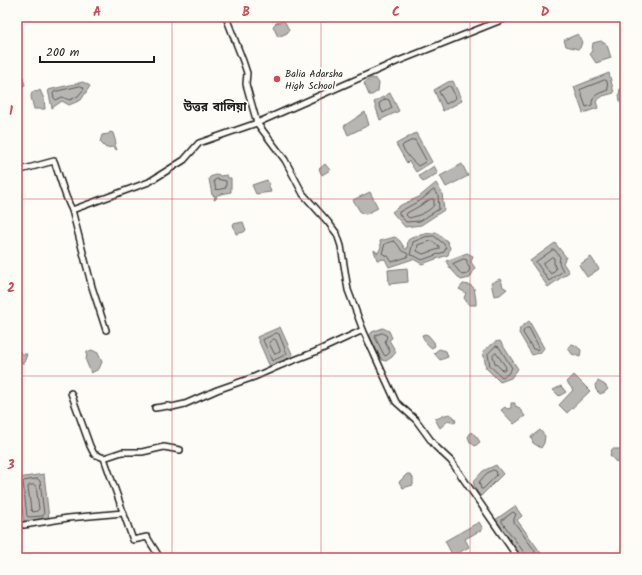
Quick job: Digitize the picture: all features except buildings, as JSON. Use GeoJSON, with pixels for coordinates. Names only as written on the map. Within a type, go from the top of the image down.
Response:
{"type":"FeatureCollection","features":[{"type":"Feature","properties":{"kind":"street"},"geometry":{"type":"LineString","coordinates":[[226,17],[244,61],[247,73],[246,84],[257,123],[285,160],[303,194],[337,234],[341,246],[348,290],[363,330],[396,402],[416,420],[435,446],[451,461],[518,558]]}},
{"type":"Feature","properties":{"kind":"street"},"geometry":{"type":"LineString","coordinates":[[72,210],[145,184],[184,160],[199,143],[257,123],[396,62],[509,17]]}},
{"type":"Feature","properties":{"kind":"street"},"geometry":{"type":"LineString","coordinates":[[17,171],[54,161],[64,189],[66,200],[72,210],[92,287],[106,330]]}},
{"type":"Feature","properties":{"kind":"street"},"geometry":{"type":"LineString","coordinates":[[155,408],[168,406],[172,407],[185,404],[315,352],[363,330]]}},
{"type":"Feature","properties":{"kind":"street"},"geometry":{"type":"LineString","coordinates":[[71,393],[94,454],[104,458],[122,452],[142,452],[164,447],[180,450]]}},
{"type":"Feature","properties":{"kind":"street"},"geometry":{"type":"LineString","coordinates":[[104,458],[133,540],[147,538],[160,558]]}},
{"type":"Feature","properties":{"kind":"street"},"geometry":{"type":"LineString","coordinates":[[24,525],[68,518],[123,513]]}},
{"type":"Feature","properties":{"kind":"water"},"geometry":{"type":"Polygon","coordinates":[[[283,21],[289,30],[287,33],[278,37],[273,26],[276,23],[283,21]]]}},
{"type":"Feature","properties":{"kind":"water"},"geometry":{"type":"Polygon","coordinates":[[[578,34],[582,42],[580,48],[578,49],[566,46],[564,40],[578,34]]]}},
{"type":"Feature","properties":{"kind":"water"},"geometry":{"type":"Polygon","coordinates":[[[601,41],[607,45],[611,58],[596,63],[590,54],[593,43],[601,41]]]}},
{"type":"Feature","properties":{"kind":"water"},"geometry":{"type":"Polygon","coordinates":[[[21,71],[25,85],[17,89],[17,72],[21,71]]]}},
{"type":"Feature","properties":{"kind":"water"},"geometry":{"type":"Polygon","coordinates":[[[609,73],[614,93],[603,96],[596,101],[598,108],[583,113],[574,87],[609,73]]]}},
{"type":"Feature","properties":{"kind":"water"},"geometry":{"type":"Polygon","coordinates":[[[371,78],[376,79],[379,83],[378,91],[372,95],[369,95],[364,83],[371,78]]]}},
{"type":"Feature","properties":{"kind":"water"},"geometry":{"type":"Polygon","coordinates":[[[453,81],[462,101],[443,111],[434,90],[448,82],[453,81]]]}},
{"type":"Feature","properties":{"kind":"water"},"geometry":{"type":"Polygon","coordinates":[[[83,82],[90,86],[81,100],[69,105],[62,101],[52,108],[48,90],[83,82]]]}},
{"type":"Feature","properties":{"kind":"water"},"geometry":{"type":"Polygon","coordinates":[[[620,89],[625,89],[625,110],[620,100],[620,89]]]}},
{"type":"Feature","properties":{"kind":"water"},"geometry":{"type":"Polygon","coordinates":[[[40,90],[44,99],[45,109],[34,109],[31,97],[32,92],[37,92],[40,90]]]}},
{"type":"Feature","properties":{"kind":"water"},"geometry":{"type":"Polygon","coordinates":[[[390,93],[399,111],[380,120],[374,102],[390,93]]]}},
{"type":"Feature","properties":{"kind":"water"},"geometry":{"type":"Polygon","coordinates":[[[365,112],[369,125],[348,135],[344,126],[365,112]]]}},
{"type":"Feature","properties":{"kind":"water"},"geometry":{"type":"Polygon","coordinates":[[[110,132],[113,133],[117,150],[112,147],[106,148],[100,142],[102,135],[109,134],[110,132]]]}},
{"type":"Feature","properties":{"kind":"water"},"geometry":{"type":"Polygon","coordinates":[[[416,133],[432,162],[416,172],[409,161],[407,163],[396,144],[416,133]]]}},
{"type":"Feature","properties":{"kind":"water"},"geometry":{"type":"Polygon","coordinates":[[[325,164],[330,170],[322,175],[319,169],[325,164]]]}},
{"type":"Feature","properties":{"kind":"water"},"geometry":{"type":"Polygon","coordinates":[[[462,164],[468,176],[446,187],[440,176],[462,164]]]}},
{"type":"Feature","properties":{"kind":"water"},"geometry":{"type":"Polygon","coordinates":[[[434,166],[438,173],[423,182],[419,176],[434,166]]]}},
{"type":"Feature","properties":{"kind":"water"},"geometry":{"type":"Polygon","coordinates":[[[218,174],[220,176],[227,175],[228,178],[231,178],[231,192],[217,195],[216,199],[214,200],[215,196],[212,195],[209,179],[210,177],[218,174]]]}},
{"type":"Feature","properties":{"kind":"water"},"geometry":{"type":"Polygon","coordinates":[[[267,180],[271,192],[256,194],[252,185],[267,180]]]}},
{"type":"Feature","properties":{"kind":"water"},"geometry":{"type":"Polygon","coordinates":[[[436,183],[442,193],[444,210],[421,225],[405,227],[392,212],[401,205],[419,197],[436,183]]]}},
{"type":"Feature","properties":{"kind":"water"},"geometry":{"type":"Polygon","coordinates":[[[370,192],[378,208],[366,214],[361,213],[353,200],[370,192]]]}},
{"type":"Feature","properties":{"kind":"water"},"geometry":{"type":"Polygon","coordinates":[[[243,222],[246,230],[236,234],[233,224],[243,222]]]}},
{"type":"Feature","properties":{"kind":"water"},"geometry":{"type":"Polygon","coordinates":[[[436,232],[447,241],[450,248],[448,255],[422,264],[413,259],[389,267],[385,259],[377,260],[374,250],[378,253],[381,247],[380,241],[395,237],[400,241],[405,249],[407,249],[408,240],[415,236],[436,232]]]}},
{"type":"Feature","properties":{"kind":"water"},"geometry":{"type":"Polygon","coordinates":[[[555,243],[566,257],[563,263],[569,272],[548,287],[530,261],[555,243]]]}},
{"type":"Feature","properties":{"kind":"water"},"geometry":{"type":"Polygon","coordinates":[[[467,253],[473,256],[471,262],[475,268],[470,278],[461,280],[446,261],[467,253]]]}},
{"type":"Feature","properties":{"kind":"water"},"geometry":{"type":"Polygon","coordinates":[[[591,257],[599,269],[587,277],[579,265],[591,257]]]}},
{"type":"Feature","properties":{"kind":"water"},"geometry":{"type":"Polygon","coordinates":[[[407,268],[408,282],[389,284],[388,270],[407,268]]]}},
{"type":"Feature","properties":{"kind":"water"},"geometry":{"type":"Polygon","coordinates":[[[500,279],[503,287],[507,289],[500,295],[494,296],[491,283],[500,279]]]}},
{"type":"Feature","properties":{"kind":"water"},"geometry":{"type":"Polygon","coordinates":[[[463,284],[470,285],[474,288],[476,305],[469,305],[464,298],[466,293],[459,289],[463,284]]]}},
{"type":"Feature","properties":{"kind":"water"},"geometry":{"type":"Polygon","coordinates":[[[529,321],[544,348],[540,353],[532,355],[519,333],[520,328],[529,321]]]}},
{"type":"Feature","properties":{"kind":"water"},"geometry":{"type":"Polygon","coordinates":[[[280,327],[293,356],[270,367],[257,337],[280,327]]]}},
{"type":"Feature","properties":{"kind":"water"},"geometry":{"type":"Polygon","coordinates":[[[383,328],[389,331],[392,338],[389,340],[396,352],[386,361],[382,360],[369,336],[372,332],[383,328]]]}},
{"type":"Feature","properties":{"kind":"water"},"geometry":{"type":"Polygon","coordinates":[[[422,335],[428,335],[434,342],[435,346],[432,348],[422,335]]]}},
{"type":"Feature","properties":{"kind":"water"},"geometry":{"type":"Polygon","coordinates":[[[500,341],[518,369],[511,378],[500,382],[486,368],[483,351],[495,342],[500,341]]]}},
{"type":"Feature","properties":{"kind":"water"},"geometry":{"type":"Polygon","coordinates":[[[571,344],[575,345],[581,350],[580,357],[572,354],[568,348],[571,344]]]}},
{"type":"Feature","properties":{"kind":"water"},"geometry":{"type":"Polygon","coordinates":[[[439,349],[446,351],[448,357],[440,360],[434,353],[439,349]]]}},
{"type":"Feature","properties":{"kind":"water"},"geometry":{"type":"Polygon","coordinates":[[[18,350],[22,354],[27,354],[24,363],[17,363],[18,350]]]}},
{"type":"Feature","properties":{"kind":"water"},"geometry":{"type":"Polygon","coordinates":[[[92,350],[98,353],[102,362],[99,369],[91,373],[86,361],[87,352],[92,350]]]}},
{"type":"Feature","properties":{"kind":"water"},"geometry":{"type":"Polygon","coordinates":[[[574,375],[590,391],[567,413],[559,405],[573,390],[567,382],[574,375]]]}},
{"type":"Feature","properties":{"kind":"water"},"geometry":{"type":"Polygon","coordinates":[[[598,381],[605,385],[608,389],[600,394],[596,390],[595,385],[598,381]]]}},
{"type":"Feature","properties":{"kind":"water"},"geometry":{"type":"Polygon","coordinates":[[[561,386],[566,392],[559,396],[553,390],[561,386]]]}},
{"type":"Feature","properties":{"kind":"water"},"geometry":{"type":"Polygon","coordinates":[[[511,403],[515,403],[515,406],[518,407],[525,416],[514,424],[501,410],[505,407],[507,409],[511,408],[511,403]]]}},
{"type":"Feature","properties":{"kind":"water"},"geometry":{"type":"Polygon","coordinates":[[[450,414],[454,417],[456,422],[453,423],[449,420],[440,428],[435,419],[450,414]]]}},
{"type":"Feature","properties":{"kind":"water"},"geometry":{"type":"Polygon","coordinates":[[[540,430],[545,436],[544,443],[541,448],[533,443],[531,437],[540,430]]]}},
{"type":"Feature","properties":{"kind":"water"},"geometry":{"type":"Polygon","coordinates":[[[471,432],[480,442],[475,446],[470,442],[468,437],[471,432]]]}},
{"type":"Feature","properties":{"kind":"water"},"geometry":{"type":"Polygon","coordinates":[[[612,449],[622,449],[625,453],[625,460],[620,463],[615,461],[610,455],[612,449]]]}},
{"type":"Feature","properties":{"kind":"water"},"geometry":{"type":"Polygon","coordinates":[[[496,465],[503,474],[481,496],[477,492],[473,482],[483,471],[496,465]]]}},
{"type":"Feature","properties":{"kind":"water"},"geometry":{"type":"Polygon","coordinates":[[[44,474],[49,519],[24,522],[18,478],[44,474]]]}},
{"type":"Feature","properties":{"kind":"water"},"geometry":{"type":"Polygon","coordinates":[[[407,474],[410,474],[413,478],[413,485],[403,488],[399,482],[407,474]]]}},
{"type":"Feature","properties":{"kind":"water"},"geometry":{"type":"Polygon","coordinates":[[[515,506],[522,516],[517,520],[541,553],[535,558],[522,558],[495,520],[515,506]]]}},
{"type":"Feature","properties":{"kind":"water"},"geometry":{"type":"Polygon","coordinates":[[[479,522],[483,529],[465,539],[469,547],[453,556],[445,541],[479,522]]]}},
{"type":"Feature","properties":{"kind":"place","name":"Balia Adarsha High School"},"geometry":{"type":"Point","coordinates":[277,79]}},
{"type":"Feature","properties":{"kind":"district","name":"উত্তর বালিয়া"},"geometry":{"type":"Point","coordinates":[215,107]}}]}
